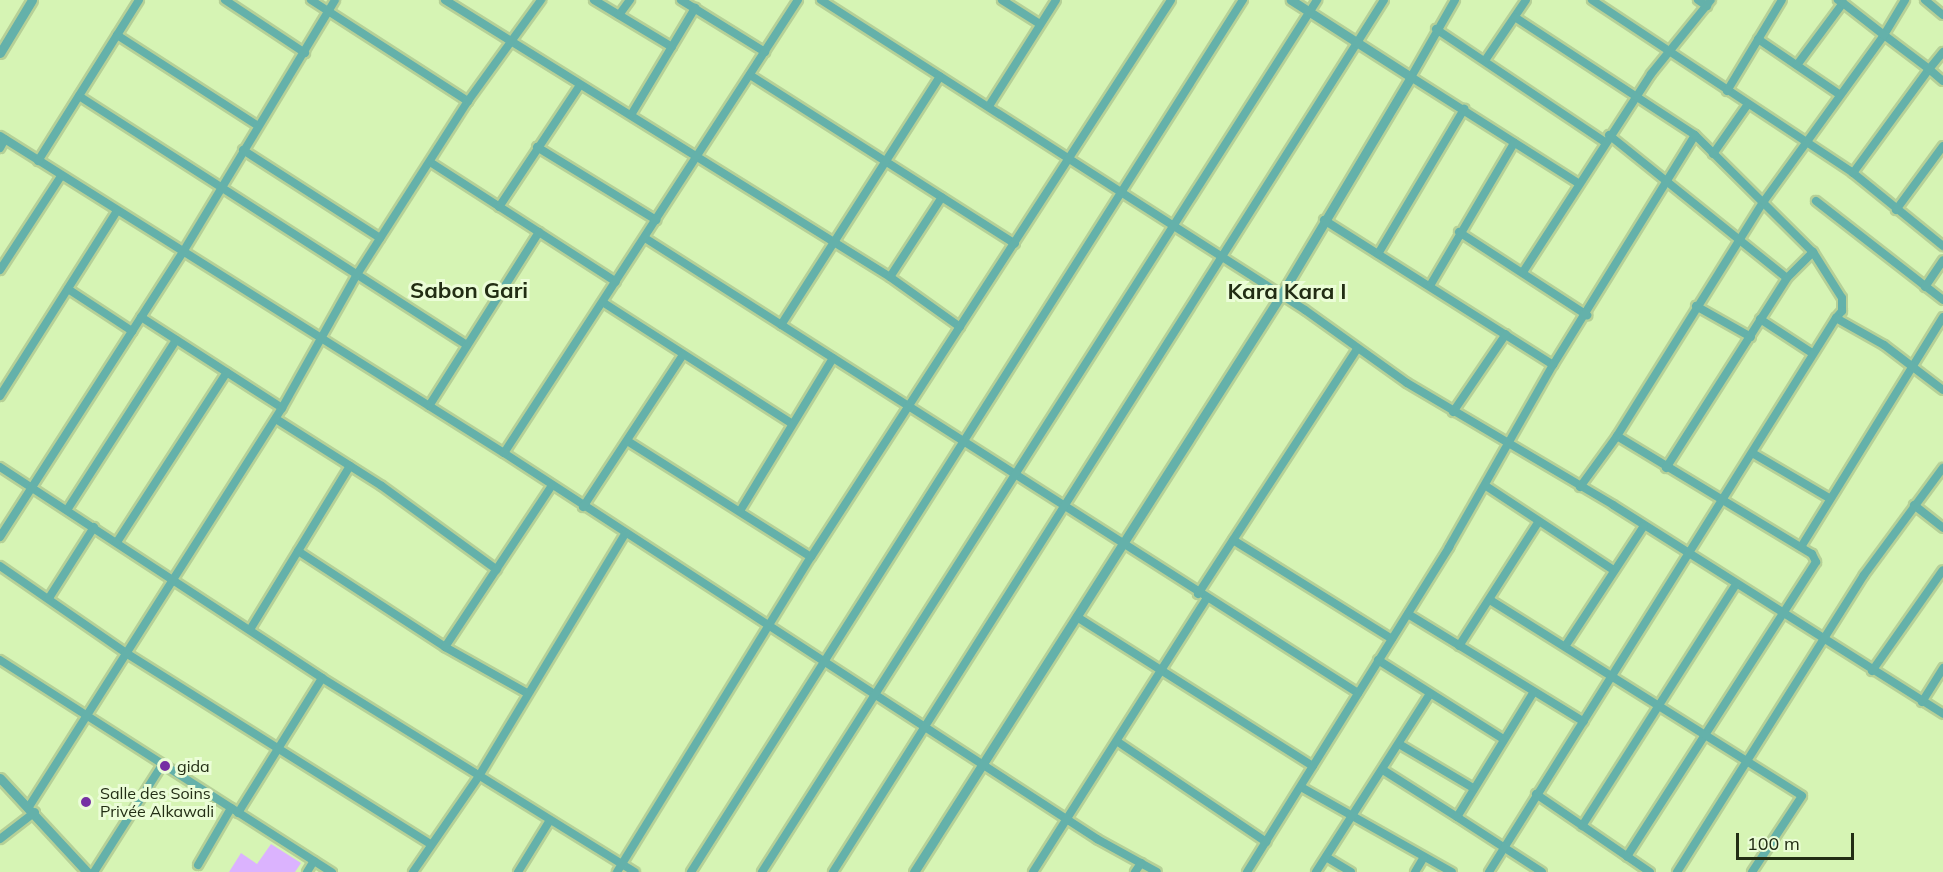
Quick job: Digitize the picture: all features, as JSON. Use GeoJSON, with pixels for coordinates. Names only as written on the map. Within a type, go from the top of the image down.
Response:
{"type":"FeatureCollection","features":[{"type":"Feature","properties":{"kind":"street"},"geometry":{"type":"LineString","coordinates":[[0,53],[32,0]]}},
{"type":"Feature","properties":{"kind":"street"},"geometry":{"type":"LineString","coordinates":[[38,161],[140,0]]}},
{"type":"Feature","properties":{"kind":"street"},"geometry":{"type":"LineString","coordinates":[[225,0],[305,53]]}},
{"type":"Feature","properties":{"kind":"street"},"geometry":{"type":"LineString","coordinates":[[311,0],[468,101]]}},
{"type":"Feature","properties":{"kind":"street"},"geometry":{"type":"LineString","coordinates":[[0,537],[183,252],[335,0]]}},
{"type":"Feature","properties":{"kind":"street"},"geometry":{"type":"LineString","coordinates":[[445,0],[890,277],[960,327]]}},
{"type":"Feature","properties":{"kind":"street"},"geometry":{"type":"LineString","coordinates":[[0,839],[32,809],[126,652],[276,419],[356,276],[468,101],[541,0]]}},
{"type":"Feature","properties":{"kind":"street"},"geometry":{"type":"LineString","coordinates":[[594,0],[672,47]]}},
{"type":"Feature","properties":{"kind":"street"},"geometry":{"type":"LineString","coordinates":[[619,15],[630,0]]}},
{"type":"Feature","properties":{"kind":"street"},"geometry":{"type":"LineString","coordinates":[[681,0],[765,52]]}},
{"type":"Feature","properties":{"kind":"street"},"geometry":{"type":"LineString","coordinates":[[504,453],[604,303],[798,0]]}},
{"type":"Feature","properties":{"kind":"street"},"geometry":{"type":"LineString","coordinates":[[821,0],[1222,256],[1453,412],[1782,611],[1823,640],[1943,714]]}},
{"type":"Feature","properties":{"kind":"street"},"geometry":{"type":"LineString","coordinates":[[1002,0],[1040,24]]}},
{"type":"Feature","properties":{"kind":"street"},"geometry":{"type":"LineString","coordinates":[[989,106],[1056,0]]}},
{"type":"Feature","properties":{"kind":"street"},"geometry":{"type":"LineString","coordinates":[[617,872],[770,628],[811,557],[1171,0]]}},
{"type":"Feature","properties":{"kind":"street"},"geometry":{"type":"LineString","coordinates":[[691,872],[1243,0]]}},
{"type":"Feature","properties":{"kind":"street"},"geometry":{"type":"LineString","coordinates":[[1291,0],[1578,183]]}},
{"type":"Feature","properties":{"kind":"street"},"geometry":{"type":"LineString","coordinates":[[762,872],[1171,224],[1317,0]]}},
{"type":"Feature","properties":{"kind":"street"},"geometry":{"type":"LineString","coordinates":[[833,872],[928,726],[1064,505],[1384,0]]}},
{"type":"Feature","properties":{"kind":"street"},"geometry":{"type":"LineString","coordinates":[[915,872],[1281,295],[1455,0]]}},
{"type":"Feature","properties":{"kind":"street"},"geometry":{"type":"LineString","coordinates":[[1486,59],[1526,0]]}},
{"type":"Feature","properties":{"kind":"street"},"geometry":{"type":"LineString","coordinates":[[1593,0],[1670,49],[1727,91],[1853,173],[1943,246]]}},
{"type":"Feature","properties":{"kind":"street"},"geometry":{"type":"LineString","coordinates":[[1523,272],[1578,183],[1637,95],[1670,49],[1709,3],[1698,0]]}},
{"type":"Feature","properties":{"kind":"street"},"geometry":{"type":"LineString","coordinates":[[1727,91],[1782,0]]}},
{"type":"Feature","properties":{"kind":"street"},"geometry":{"type":"LineString","coordinates":[[1580,487],[1617,436],[1695,306],[1764,201],[1884,34],[1905,0]]}},
{"type":"Feature","properties":{"kind":"street"},"geometry":{"type":"LineString","coordinates":[[1924,0],[1943,15]]}},
{"type":"Feature","properties":{"kind":"street"},"geometry":{"type":"LineString","coordinates":[[1797,65],[1841,2],[1943,81]]}},
{"type":"Feature","properties":{"kind":"street"},"geometry":{"type":"LineString","coordinates":[[631,115],[695,8]]}},
{"type":"Feature","properties":{"kind":"street"},"geometry":{"type":"LineString","coordinates":[[1489,872],[1536,794],[1690,555],[1722,500],[1754,454],[1812,353],[1842,311],[1842,298],[1813,252],[1695,135],[1515,17]]}},
{"type":"Feature","properties":{"kind":"street"},"geometry":{"type":"LineString","coordinates":[[1436,29],[1486,59],[1667,179],[1787,278]]}},
{"type":"Feature","properties":{"kind":"street"},"geometry":{"type":"LineString","coordinates":[[117,35],[258,126]]}},
{"type":"Feature","properties":{"kind":"street"},"geometry":{"type":"LineString","coordinates":[[1758,39],[1839,94]]}},
{"type":"Feature","properties":{"kind":"street"},"geometry":{"type":"LineString","coordinates":[[1853,173],[1943,52]]}},
{"type":"Feature","properties":{"kind":"street"},"geometry":{"type":"LineString","coordinates":[[750,75],[1015,244]]}},
{"type":"Feature","properties":{"kind":"street"},"geometry":{"type":"LineString","coordinates":[[781,325],[832,241],[888,161],[940,76]]}},
{"type":"Feature","properties":{"kind":"street"},"geometry":{"type":"LineString","coordinates":[[499,207],[580,85]]}},
{"type":"Feature","properties":{"kind":"street"},"geometry":{"type":"LineString","coordinates":[[79,96],[356,276],[467,345]]}},
{"type":"Feature","properties":{"kind":"street"},"geometry":{"type":"LineString","coordinates":[[1713,154],[1748,104]]}},
{"type":"Feature","properties":{"kind":"street"},"geometry":{"type":"LineString","coordinates":[[1378,254],[1464,109]]}},
{"type":"Feature","properties":{"kind":"street"},"geometry":{"type":"LineString","coordinates":[[1247,872],[1486,486],[1553,365],[1587,315],[1695,135]]}},
{"type":"Feature","properties":{"kind":"street"},"geometry":{"type":"LineString","coordinates":[[0,148],[3,138],[61,177],[504,453],[551,487],[824,663],[928,726],[1066,819],[1157,872]]}},
{"type":"Feature","properties":{"kind":"street"},"geometry":{"type":"LineString","coordinates":[[1431,284],[1459,232],[1514,143]]}},
{"type":"Feature","properties":{"kind":"street"},"geometry":{"type":"LineString","coordinates":[[1896,210],[1943,146]]}},
{"type":"Feature","properties":{"kind":"street"},"geometry":{"type":"LineString","coordinates":[[537,147],[656,220]]}},
{"type":"Feature","properties":{"kind":"street"},"geometry":{"type":"LineString","coordinates":[[243,150],[380,238]]}},
{"type":"Feature","properties":{"kind":"street"},"geometry":{"type":"LineString","coordinates":[[430,162],[616,282]]}},
{"type":"Feature","properties":{"kind":"street"},"geometry":{"type":"LineString","coordinates":[[0,270],[61,177]]}},
{"type":"Feature","properties":{"kind":"street"},"geometry":{"type":"LineString","coordinates":[[890,277],[942,197]]}},
{"type":"Feature","properties":{"kind":"street"},"geometry":{"type":"LineString","coordinates":[[1816,201],[1943,300]]}},
{"type":"Feature","properties":{"kind":"street"},"geometry":{"type":"LineString","coordinates":[[0,396],[117,211]]}},
{"type":"Feature","properties":{"kind":"street"},"geometry":{"type":"LineString","coordinates":[[1324,220],[1431,284],[1553,365]]}},
{"type":"Feature","properties":{"kind":"street"},"geometry":{"type":"LineString","coordinates":[[429,406],[539,232]]}},
{"type":"Feature","properties":{"kind":"street"},"geometry":{"type":"LineString","coordinates":[[1459,232],[1587,315]]}},
{"type":"Feature","properties":{"kind":"street"},"geometry":{"type":"LineString","coordinates":[[645,238],[910,405],[1198,594],[1358,693]]}},
{"type":"Feature","properties":{"kind":"street"},"geometry":{"type":"LineString","coordinates":[[1666,468],[1787,278],[1813,252]]}},
{"type":"Feature","properties":{"kind":"street"},"geometry":{"type":"LineString","coordinates":[[1925,287],[1943,260]]}},
{"type":"Feature","properties":{"kind":"street"},"geometry":{"type":"LineString","coordinates":[[68,288],[132,331]]}},
{"type":"Feature","properties":{"kind":"street"},"geometry":{"type":"LineString","coordinates":[[604,303],[791,423]]}},
{"type":"Feature","properties":{"kind":"street"},"geometry":{"type":"LineString","coordinates":[[1695,306],[1751,337]]}},
{"type":"Feature","properties":{"kind":"street"},"geometry":{"type":"LineString","coordinates":[[141,317],[282,408]]}},
{"type":"Feature","properties":{"kind":"street"},"geometry":{"type":"LineString","coordinates":[[1801,547],[1910,366],[1943,317]]}},
{"type":"Feature","properties":{"kind":"street"},"geometry":{"type":"LineString","coordinates":[[1836,318],[1848,321],[1943,390]]}},
{"type":"Feature","properties":{"kind":"street"},"geometry":{"type":"LineString","coordinates":[[1760,319],[1812,353]]}},
{"type":"Feature","properties":{"kind":"street"},"geometry":{"type":"LineString","coordinates":[[1453,412],[1506,334]]}},
{"type":"Feature","properties":{"kind":"street"},"geometry":{"type":"LineString","coordinates":[[67,510],[176,340]]}},
{"type":"Feature","properties":{"kind":"street"},"geometry":{"type":"LineString","coordinates":[[1198,594],[1357,349]]}},
{"type":"Feature","properties":{"kind":"street"},"geometry":{"type":"LineString","coordinates":[[583,507],[628,442],[683,355]]}},
{"type":"Feature","properties":{"kind":"street"},"geometry":{"type":"LineString","coordinates":[[740,511],[791,423],[833,358]]}},
{"type":"Feature","properties":{"kind":"street"},"geometry":{"type":"LineString","coordinates":[[117,542],[227,372]]}},
{"type":"Feature","properties":{"kind":"street"},"geometry":{"type":"LineString","coordinates":[[0,379],[9,384]]}},
{"type":"Feature","properties":{"kind":"street"},"geometry":{"type":"LineString","coordinates":[[276,419],[350,466],[497,570]]}},
{"type":"Feature","properties":{"kind":"street"},"geometry":{"type":"LineString","coordinates":[[1617,436],[1666,468],[1801,547],[1816,562],[1782,611],[1627,856]]}},
{"type":"Feature","properties":{"kind":"street"},"geometry":{"type":"LineString","coordinates":[[628,442],[811,557]]}},
{"type":"Feature","properties":{"kind":"street"},"geometry":{"type":"LineString","coordinates":[[1754,454],[1829,498]]}},
{"type":"Feature","properties":{"kind":"street"},"geometry":{"type":"LineString","coordinates":[[251,628],[350,466]]}},
{"type":"Feature","properties":{"kind":"street"},"geometry":{"type":"LineString","coordinates":[[0,467],[251,628],[322,678],[635,872]]}},
{"type":"Feature","properties":{"kind":"street"},"geometry":{"type":"LineString","coordinates":[[1677,872],[1823,640],[1914,505],[1943,468]]}},
{"type":"Feature","properties":{"kind":"street"},"geometry":{"type":"LineString","coordinates":[[1486,486],[1612,568]]}},
{"type":"Feature","properties":{"kind":"street"},"geometry":{"type":"LineString","coordinates":[[445,647],[551,487]]}},
{"type":"Feature","properties":{"kind":"street"},"geometry":{"type":"LineString","coordinates":[[1914,505],[1943,528]]}},
{"type":"Feature","properties":{"kind":"street"},"geometry":{"type":"LineString","coordinates":[[1459,646],[1539,521]]}},
{"type":"Feature","properties":{"kind":"street"},"geometry":{"type":"LineString","coordinates":[[1566,645],[1612,568],[1644,526]]}},
{"type":"Feature","properties":{"kind":"street"},"geometry":{"type":"LineString","coordinates":[[49,598],[94,527]]}},
{"type":"Feature","properties":{"kind":"street"},"geometry":{"type":"LineString","coordinates":[[413,872],[479,776],[625,534]]}},
{"type":"Feature","properties":{"kind":"street"},"geometry":{"type":"LineString","coordinates":[[1233,540],[1392,639]]}},
{"type":"Feature","properties":{"kind":"street"},"geometry":{"type":"LineString","coordinates":[[298,551],[445,647],[527,693]]}},
{"type":"Feature","properties":{"kind":"street"},"geometry":{"type":"LineString","coordinates":[[0,566],[126,652],[431,844]]}},
{"type":"Feature","properties":{"kind":"street"},"geometry":{"type":"LineString","coordinates":[[1872,671],[1943,570]]}},
{"type":"Feature","properties":{"kind":"street"},"geometry":{"type":"LineString","coordinates":[[1582,826],[1737,584]]}},
{"type":"Feature","properties":{"kind":"street"},"geometry":{"type":"LineString","coordinates":[[1034,872],[1206,599]]}},
{"type":"Feature","properties":{"kind":"street"},"geometry":{"type":"LineString","coordinates":[[1490,600],[1661,703],[1802,796],[1752,872]]}},
{"type":"Feature","properties":{"kind":"street"},"geometry":{"type":"LineString","coordinates":[[1408,614],[1533,693],[1584,722]]}},
{"type":"Feature","properties":{"kind":"street"},"geometry":{"type":"LineString","coordinates":[[1077,617],[1313,766]]}},
{"type":"Feature","properties":{"kind":"street"},"geometry":{"type":"LineString","coordinates":[[0,660],[332,872]]}},
{"type":"Feature","properties":{"kind":"street"},"geometry":{"type":"LineString","coordinates":[[1378,660],[1502,738]]}},
{"type":"Feature","properties":{"kind":"street"},"geometry":{"type":"LineString","coordinates":[[1922,702],[1943,668]]}},
{"type":"Feature","properties":{"kind":"street"},"geometry":{"type":"LineString","coordinates":[[198,865],[279,747],[322,678]]}},
{"type":"Feature","properties":{"kind":"street"},"geometry":{"type":"LineString","coordinates":[[1457,817],[1502,738],[1533,693]]}},
{"type":"Feature","properties":{"kind":"street"},"geometry":{"type":"LineString","coordinates":[[1316,872],[1430,694]]}},
{"type":"Feature","properties":{"kind":"street"},"geometry":{"type":"LineString","coordinates":[[1118,742],[1266,842]]}},
{"type":"Feature","properties":{"kind":"street"},"geometry":{"type":"LineString","coordinates":[[1399,744],[1473,788]]}},
{"type":"Feature","properties":{"kind":"street"},"geometry":{"type":"LineString","coordinates":[[94,872],[162,765]]}},
{"type":"Feature","properties":{"kind":"street"},"geometry":{"type":"LineString","coordinates":[[1383,770],[1542,872]]}},
{"type":"Feature","properties":{"kind":"street"},"geometry":{"type":"LineString","coordinates":[[0,778],[32,809],[87,872]]}},
{"type":"Feature","properties":{"kind":"street"},"geometry":{"type":"LineString","coordinates":[[1301,787],[1452,872]]}},
{"type":"Feature","properties":{"kind":"street"},"geometry":{"type":"LineString","coordinates":[[1536,794],[1650,872]]}},
{"type":"Feature","properties":{"kind":"street"},"geometry":{"type":"LineString","coordinates":[[518,872],[550,820]]}},
{"type":"Feature","properties":{"kind":"street"},"geometry":{"type":"LineString","coordinates":[[1326,857],[1351,872]]}},
{"type":"Feature","properties":{"kind":"street"},"geometry":{"type":"LineString","coordinates":[[1415,872],[1425,857]]}},
{"type":"Feature","properties":{"kind":"street"},"geometry":{"type":"LineString","coordinates":[[307,872],[314,861]]}},
{"type":"Feature","properties":{"kind":"street"},"geometry":{"type":"LineString","coordinates":[[1135,872],[1141,863]]}},
{"type":"Feature","properties":{"kind":"shaded area"},"geometry":{"type":"Polygon","coordinates":[[[271,844],[301,863],[295,872],[229,872],[241,853],[257,864],[271,844]]]}},
{"type":"Feature","properties":{"kind":"place","name":"gida"},"geometry":{"type":"Point","coordinates":[165,766]}},
{"type":"Feature","properties":{"kind":"place","name":"Salle des Soins Privée Alkawali"},"geometry":{"type":"Point","coordinates":[86,802]}},
{"type":"Feature","properties":{"kind":"district","name":"Sabon Gari"},"geometry":{"type":"Point","coordinates":[469,291]}},
{"type":"Feature","properties":{"kind":"district","name":"Kara Kara I"},"geometry":{"type":"Point","coordinates":[1287,292]}}]}
